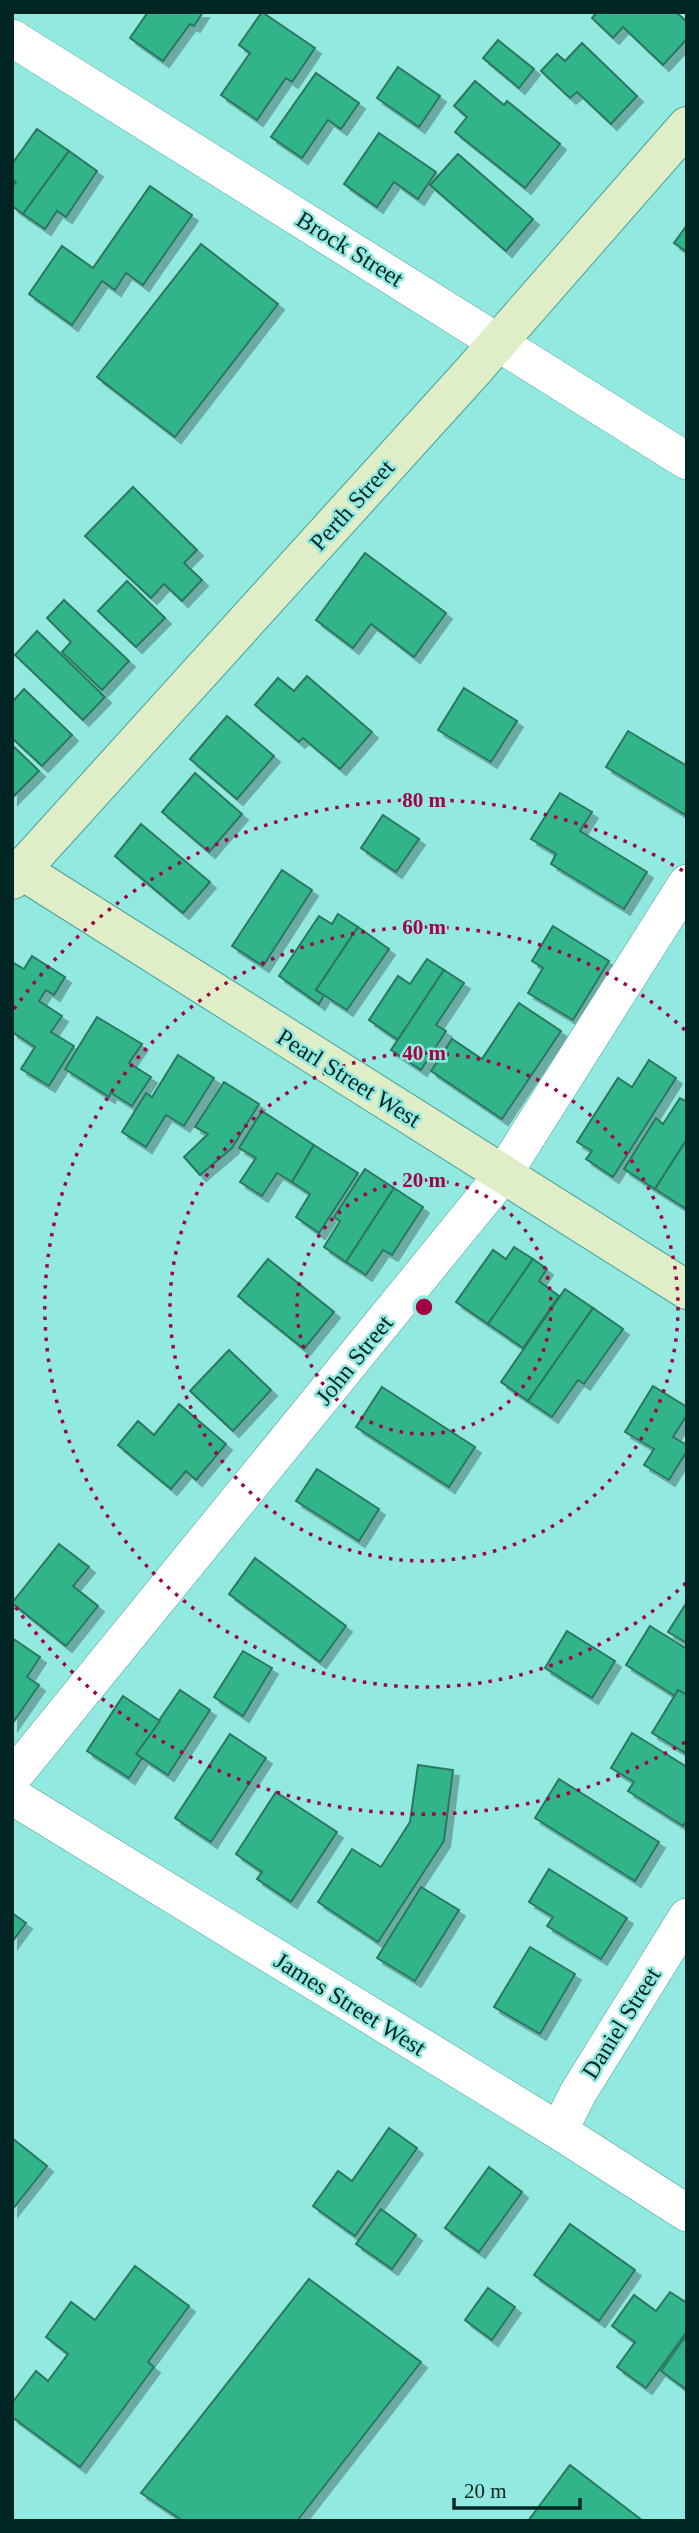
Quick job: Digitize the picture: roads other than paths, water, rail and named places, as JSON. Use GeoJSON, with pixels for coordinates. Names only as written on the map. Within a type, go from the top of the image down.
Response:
{"type":"FeatureCollection","features":[{"type":"Feature","properties":{"kind":"street","name":"Brock Street"},"geometry":{"type":"LineString","coordinates":[[12,38],[687,461]]}},
{"type":"Feature","properties":{"kind":"street","name":"Perth Street"},"geometry":{"type":"LineString","coordinates":[[15,872],[499,341],[687,125]]}},
{"type":"Feature","properties":{"kind":"street","name":"Pearl Street West"},"geometry":{"type":"LineString","coordinates":[[15,872],[687,1290]]}},
{"type":"Feature","properties":{"kind":"street","name":"John Street"},"geometry":{"type":"LineString","coordinates":[[12,1778],[502,1176],[687,883]]}},
{"type":"Feature","properties":{"kind":"street","name":"James Street West"},"geometry":{"type":"LineString","coordinates":[[12,1796],[559,2131],[687,2213]]}},
{"type":"Feature","properties":{"kind":"street","name":"Daniel Street"},"geometry":{"type":"LineString","coordinates":[[559,2131],[578,2092],[687,1917]]}}]}
